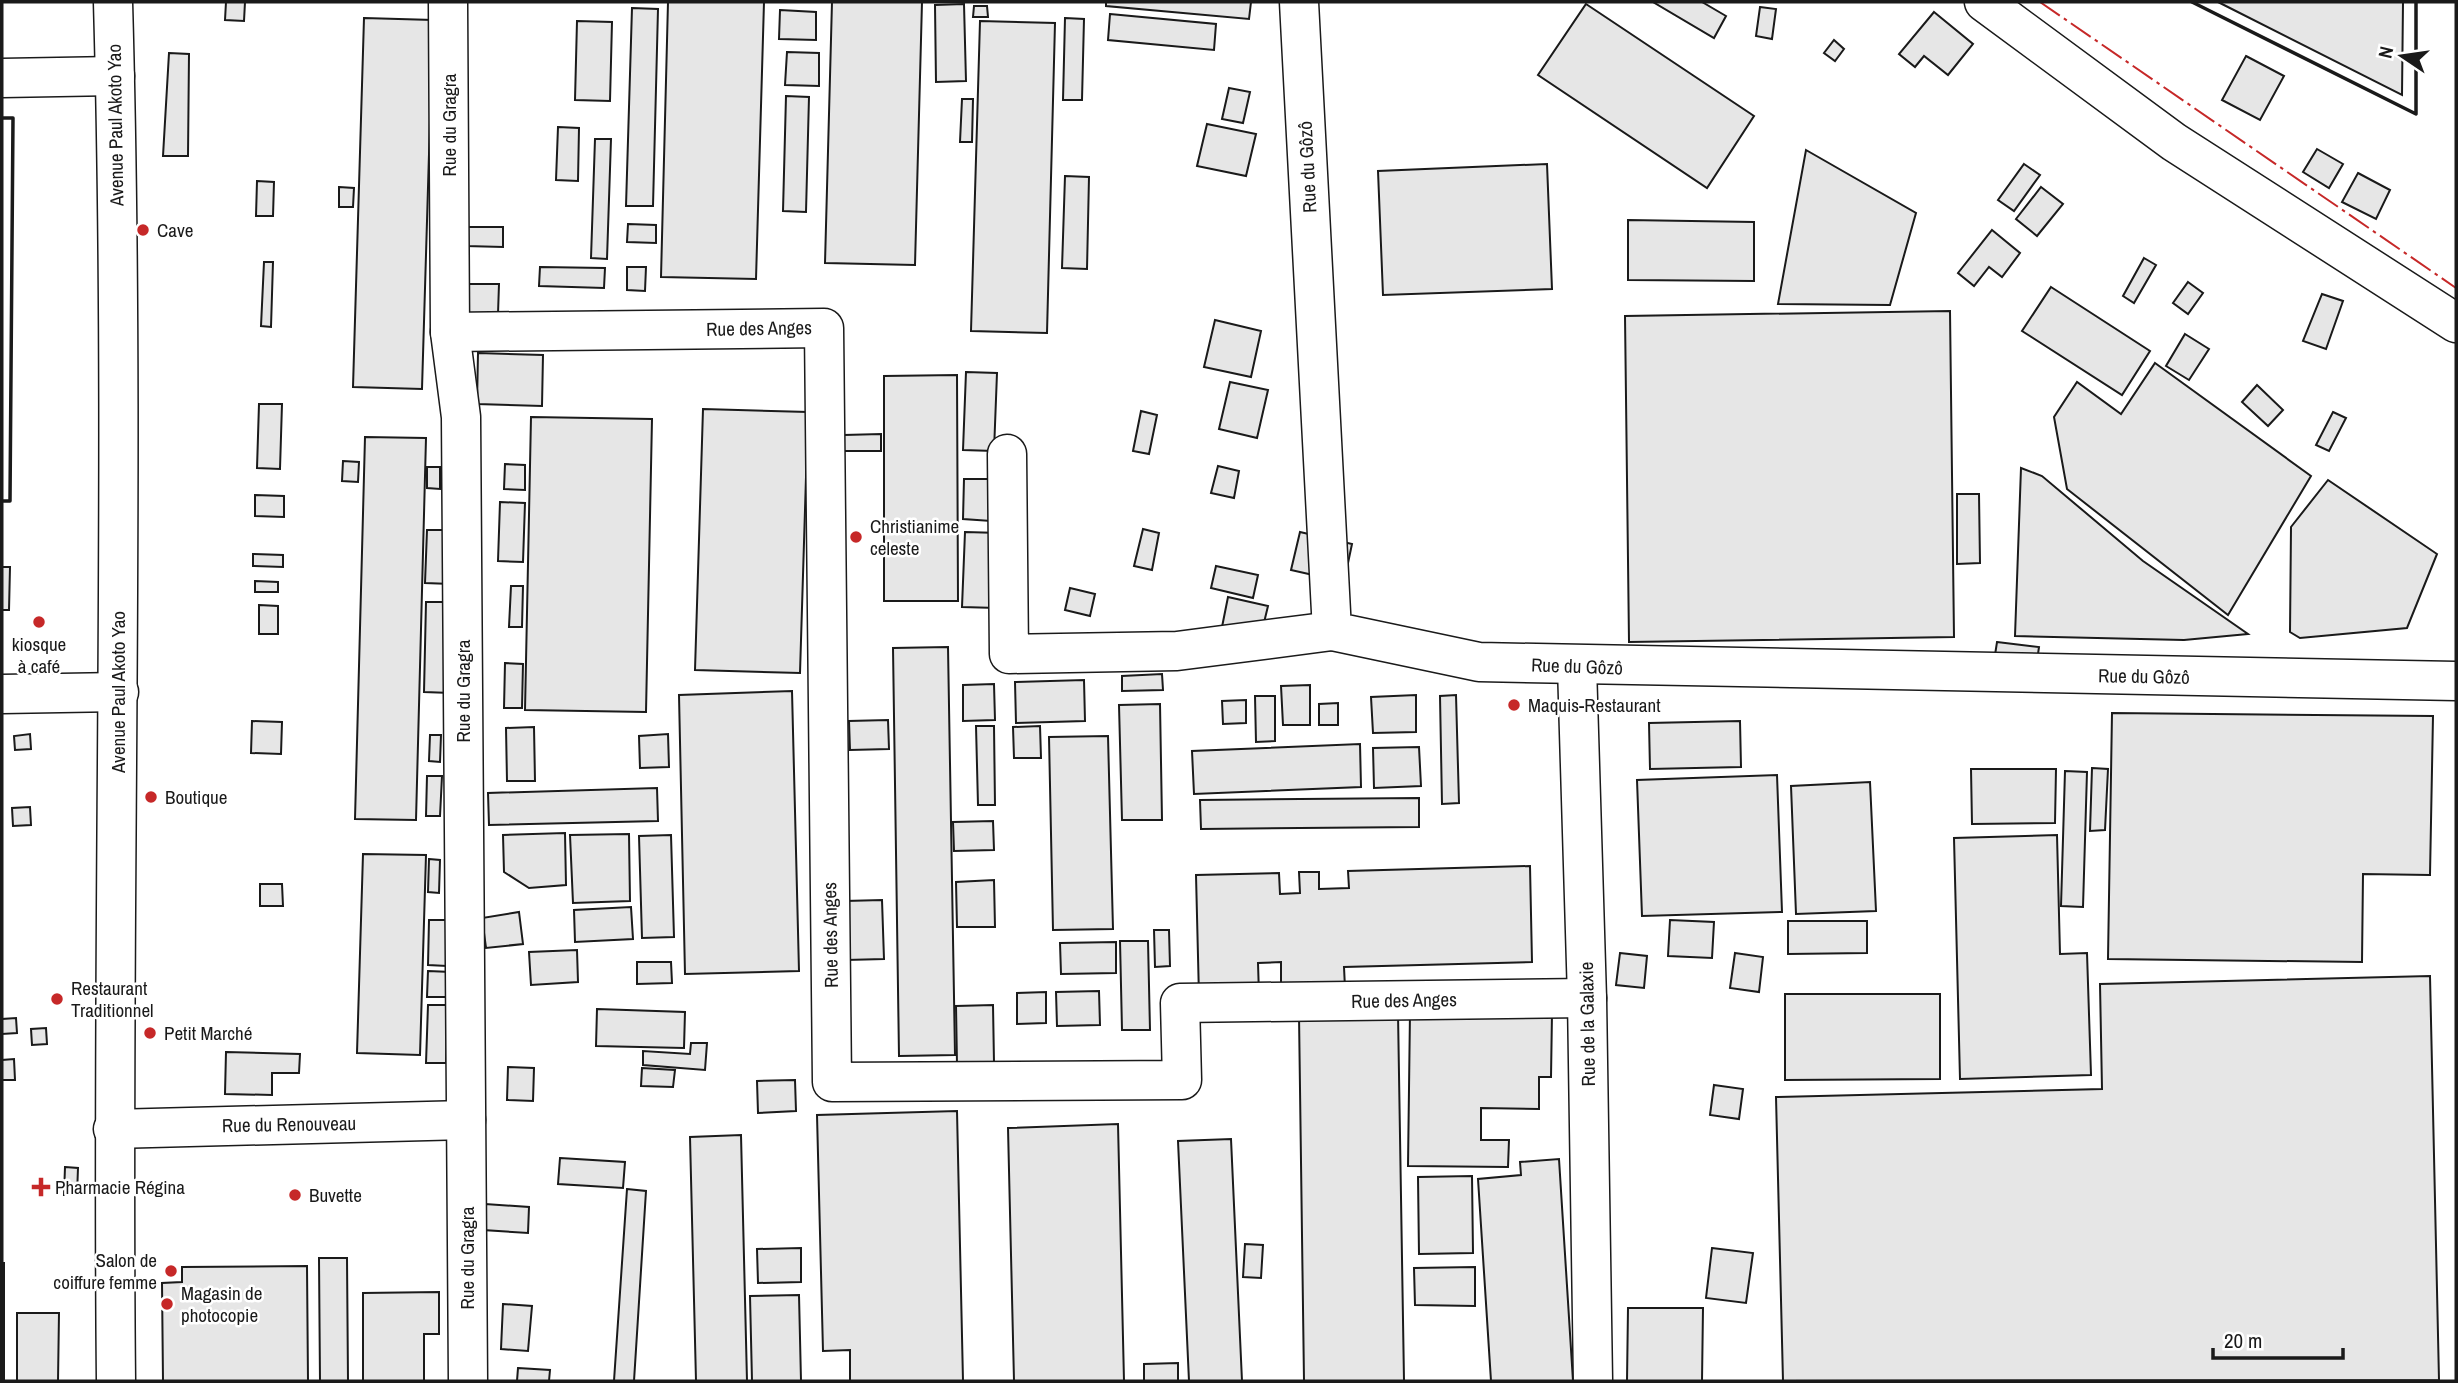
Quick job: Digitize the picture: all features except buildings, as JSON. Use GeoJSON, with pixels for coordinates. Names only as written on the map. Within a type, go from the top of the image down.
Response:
{"type":"FeatureCollection","features":[{"type":"Feature","properties":{"kind":"street","name":"Avenue Paul Akoto Yao"},"geometry":{"type":"LineString","coordinates":[[113,2],[116,76],[119,692],[113,1129],[116,1381]]}},
{"type":"Feature","properties":{"kind":"street","name":"Rue du Gragra"},"geometry":{"type":"LineString","coordinates":[[448,2],[450,332],[461,417],[468,1381]]}},
{"type":"Feature","properties":{"kind":"street","name":"Rue du Gôzô"},"geometry":{"type":"LineString","coordinates":[[1299,2],[1332,631],[1479,662],[2456,681]]}},
{"type":"Feature","properties":{"kind":"street"},"geometry":{"type":"LineString","coordinates":[[1984,2],[2174,142],[2456,323]]}},
{"type":"Feature","properties":{"kind":"street"},"geometry":{"type":"LineString","coordinates":[[2,78],[116,76]]}},
{"type":"Feature","properties":{"kind":"street","name":"Rue des Anges"},"geometry":{"type":"LineString","coordinates":[[450,332],[824,328],[832,1082],[1182,1080],[1180,1003],[1587,998]]}},
{"type":"Feature","properties":{"kind":"street"},"geometry":{"type":"LineString","coordinates":[[1007,454],[1009,654],[1177,651],[1332,631]]}},
{"type":"Feature","properties":{"kind":"street","name":"Rue de la Galaxie"},"geometry":{"type":"LineString","coordinates":[[1577,666],[1587,998],[1593,1381]]}},
{"type":"Feature","properties":{"kind":"street"},"geometry":{"type":"LineString","coordinates":[[2,694],[119,692]]}},
{"type":"Feature","properties":{"kind":"street","name":"Rue du Renouveau"},"geometry":{"type":"LineString","coordinates":[[113,1129],[466,1120]]}},
{"type":"Feature","properties":{"kind":"wall"},"geometry":{"type":"LineString","coordinates":[[2192,2],[2416,114],[2416,2]]}},
{"type":"Feature","properties":{"kind":"wall"},"geometry":{"type":"LineString","coordinates":[[2,118],[13,118],[10,501],[2,501]]}},
{"type":"Feature","properties":{"kind":"power"},"geometry":{"type":"LineString","coordinates":[[2040,2],[2456,288]]}},
{"type":"Feature","properties":{"kind":"place","name":"Cave"},"geometry":{"type":"Point","coordinates":[143,230]}},
{"type":"Feature","properties":{"kind":"place","name":"Christianime celeste"},"geometry":{"type":"Point","coordinates":[856,537]}},
{"type":"Feature","properties":{"kind":"place","name":"kiosque à café"},"geometry":{"type":"Point","coordinates":[39,622]}},
{"type":"Feature","properties":{"kind":"place","name":"Maquis-Restaurant"},"geometry":{"type":"Point","coordinates":[1514,705]}},
{"type":"Feature","properties":{"kind":"place","name":"Boutique"},"geometry":{"type":"Point","coordinates":[151,797]}},
{"type":"Feature","properties":{"kind":"place","name":"Restaurant Traditionnel"},"geometry":{"type":"Point","coordinates":[57,999]}},
{"type":"Feature","properties":{"kind":"place","name":"Petit Marché"},"geometry":{"type":"Point","coordinates":[150,1033]}},
{"type":"Feature","properties":{"kind":"place","name":"Pharmacie Régina"},"geometry":{"type":"Point","coordinates":[41,1187]}},
{"type":"Feature","properties":{"kind":"place","name":"Buvette"},"geometry":{"type":"Point","coordinates":[295,1195]}},
{"type":"Feature","properties":{"kind":"place","name":"Salon de coiffure femme"},"geometry":{"type":"Point","coordinates":[171,1271]}},
{"type":"Feature","properties":{"kind":"place","name":"Magasin de photocopie"},"geometry":{"type":"Point","coordinates":[167,1304]}}]}
